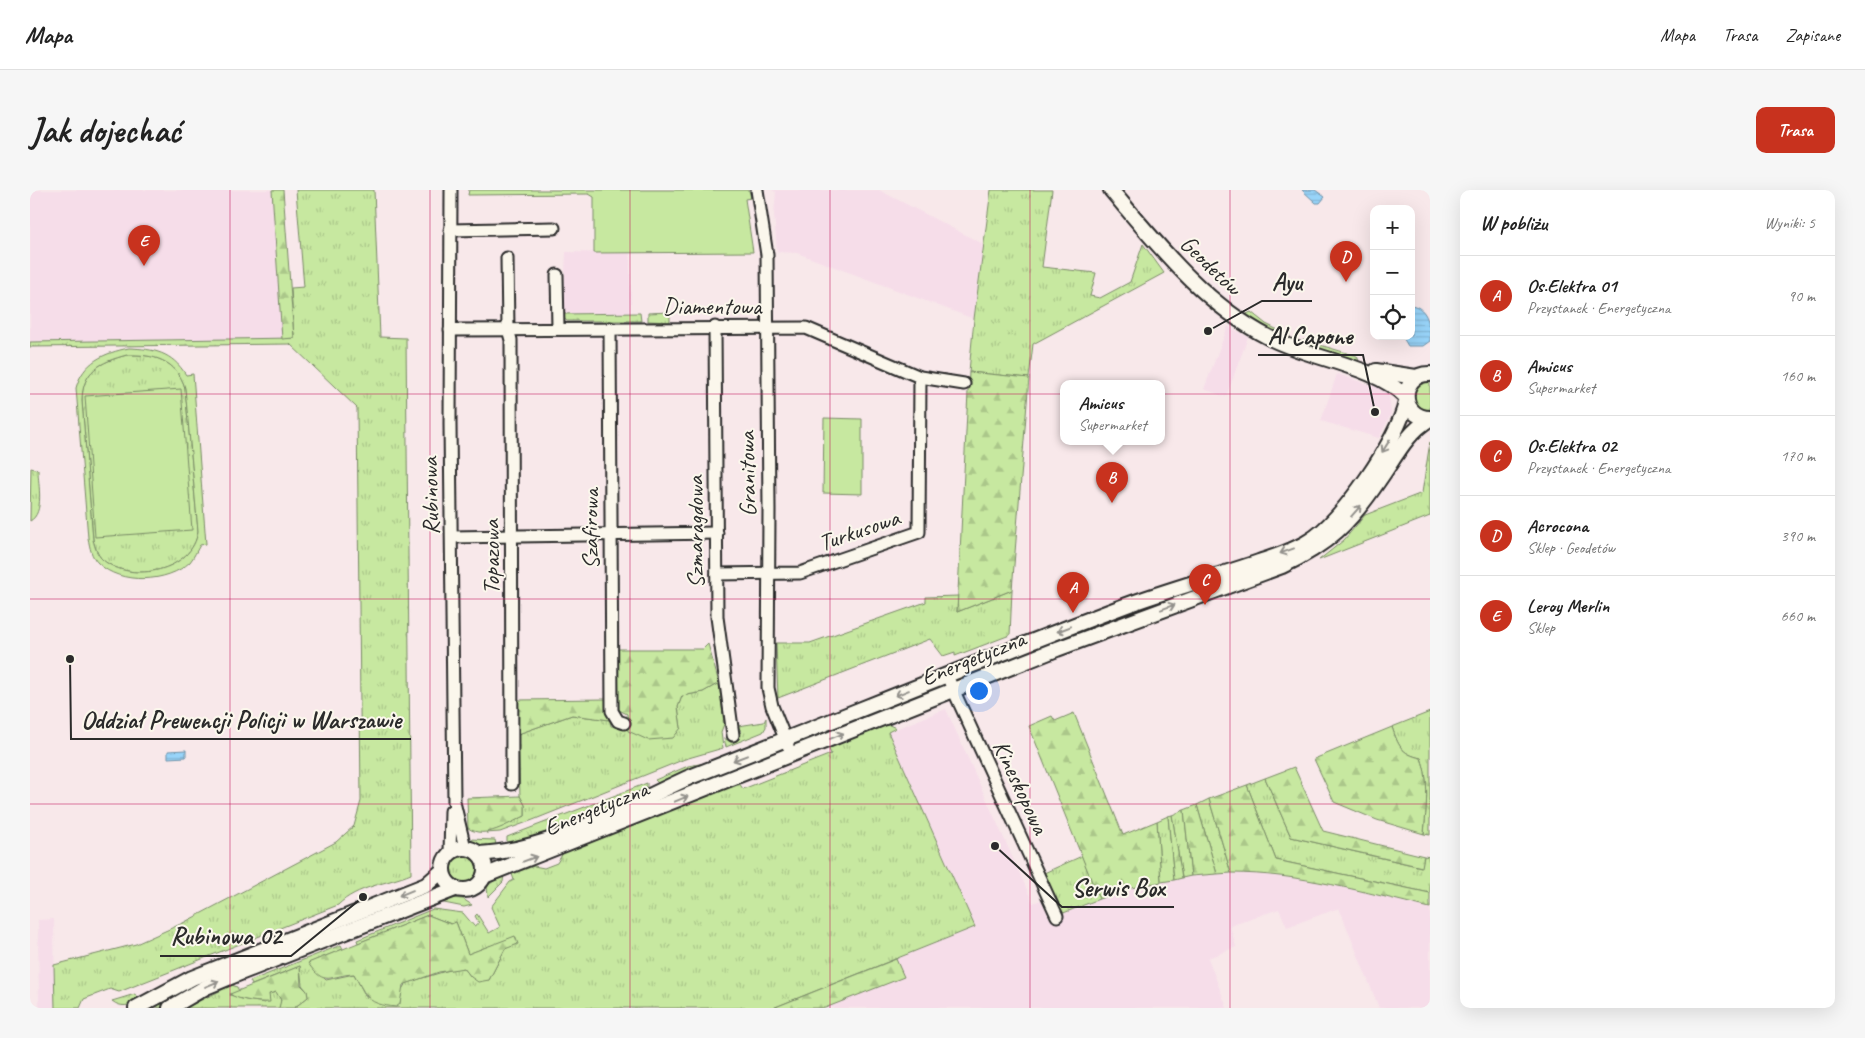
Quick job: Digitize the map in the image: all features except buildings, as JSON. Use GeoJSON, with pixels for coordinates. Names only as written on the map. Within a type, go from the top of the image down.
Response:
{"type":"FeatureCollection","features":[{"type":"Feature","properties":{"kind":"street","name":"Rubinowa"},"geometry":{"type":"LineString","coordinates":[[451,190],[450,330],[454,802],[465,848]]}},
{"type":"Feature","properties":{"kind":"street","name":"Granitowa"},"geometry":{"type":"LineString","coordinates":[[757,190],[766,242],[769,696],[791,755]]}},
{"type":"Feature","properties":{"kind":"street","name":"Geodetów"},"geometry":{"type":"LineString","coordinates":[[1111,190],[1185,274],[1222,309],[1252,329],[1284,345],[1388,382],[1406,400],[1417,415],[1430,418]]}},
{"type":"Feature","properties":{"kind":"street"},"geometry":{"type":"LineString","coordinates":[[450,230],[554,228]]}},
{"type":"Feature","properties":{"kind":"street","name":"Topazowa"},"geometry":{"type":"LineString","coordinates":[[507,258],[508,329],[511,340],[512,784]]}},
{"type":"Feature","properties":{"kind":"street"},"geometry":{"type":"LineString","coordinates":[[557,275],[558,328]]}},
{"type":"Feature","properties":{"kind":"street","name":"Diamentowa"},"geometry":{"type":"LineString","coordinates":[[450,330],[715,327],[806,328],[920,377],[964,384]]}},
{"type":"Feature","properties":{"kind":"street","name":"Szmaragdowa"},"geometry":{"type":"LineString","coordinates":[[715,327],[716,617],[733,735]]}},
{"type":"Feature","properties":{"kind":"street","name":"Szafirowa"},"geometry":{"type":"LineString","coordinates":[[610,328],[612,711],[618,722],[624,723]]}},
{"type":"Feature","properties":{"kind":"street","name":"Geodetów"},"geometry":{"type":"LineString","coordinates":[[1353,368],[1363,367],[1403,377],[1425,374]]}},
{"type":"Feature","properties":{"kind":"street","name":"Energetyczna"},"geometry":{"type":"LineString","coordinates":[[465,848],[479,854],[502,853],[534,845],[638,803],[690,777],[1156,594],[1238,569],[1311,541],[1328,526],[1354,495],[1399,426],[1409,385],[1425,374]]}},
{"type":"Feature","properties":{"kind":"street","name":"Turkusowa"},"geometry":{"type":"LineString","coordinates":[[717,574],[800,573],[919,532],[920,377]]}},
{"type":"Feature","properties":{"kind":"street","name":"Energetyczna"},"geometry":{"type":"LineString","coordinates":[[170,1008],[206,987],[240,973],[455,889],[472,889],[480,883],[484,876],[953,690],[1312,553],[1337,532],[1359,508],[1414,429],[1430,418]]}},
{"type":"Feature","properties":{"kind":"street"},"geometry":{"type":"LineString","coordinates":[[452,537],[717,533]]}},
{"type":"Feature","properties":{"kind":"street","name":"Kineskopowa"},"geometry":{"type":"LineString","coordinates":[[947,676],[1056,916]]}},
{"type":"Feature","properties":{"kind":"street","name":"Rubinowa"},"geometry":{"type":"LineString","coordinates":[[450,853],[451,810],[454,802]]}},
{"type":"Feature","properties":{"kind":"street"},"geometry":{"type":"LineString","coordinates":[[455,889],[446,882],[442,871],[444,860],[457,849],[465,848]]}},
{"type":"Feature","properties":{"kind":"street"},"geometry":{"type":"LineString","coordinates":[[479,854],[485,864],[484,876]]}},
{"type":"Feature","properties":{"kind":"street"},"geometry":{"type":"LineString","coordinates":[[136,1008],[205,972],[426,885],[442,871]]}},
{"type":"Feature","properties":{"kind":"shaded area"},"geometry":{"type":"Polygon","coordinates":[[[30,190],[272,190],[282,339],[30,342],[30,190]]]}},
{"type":"Feature","properties":{"kind":"shaded area"},"geometry":{"type":"Polygon","coordinates":[[[772,190],[879,190],[983,244],[974,319],[797,253],[777,252],[774,214],[776,192],[772,190]]]}},
{"type":"Feature","properties":{"kind":"shaded area"},"geometry":{"type":"Polygon","coordinates":[[[566,252],[630,253],[631,313],[563,314],[566,252]]]}},
{"type":"Feature","properties":{"kind":"shaded area"},"geometry":{"type":"Polygon","coordinates":[[[1228,326],[1248,337],[1226,397],[1204,389],[1228,326]]]}},
{"type":"Feature","properties":{"kind":"shaded area"},"geometry":{"type":"Polygon","coordinates":[[[1337,374],[1386,390],[1389,395],[1391,414],[1379,438],[1321,421],[1337,374]]]}},
{"type":"Feature","properties":{"kind":"shaded area"},"geometry":{"type":"Polygon","coordinates":[[[946,709],[1033,903],[1041,900],[1050,919],[1126,889],[1202,874],[1257,873],[1329,883],[1430,908],[1430,1008],[1379,1008],[1339,908],[1287,927],[1279,909],[1230,926],[1236,947],[1208,958],[1227,1008],[773,1008],[975,927],[888,732],[946,709]]]}},
{"type":"Feature","properties":{"kind":"shaded area"},"geometry":{"type":"Polygon","coordinates":[[[54,919],[55,1008],[39,1008],[38,920],[54,919]]]}},
{"type":"Feature","properties":{"kind":"green space"},"geometry":{"type":"Polygon","coordinates":[[[272,190],[283,190],[294,338],[282,339],[272,190]]]}},
{"type":"Feature","properties":{"kind":"green space"},"geometry":{"type":"Polygon","coordinates":[[[296,190],[374,190],[380,337],[406,338],[411,874],[363,889],[338,905],[119,992],[110,989],[84,999],[80,1008],[55,1008],[54,965],[136,944],[183,923],[336,842],[354,826],[361,801],[357,408],[290,344],[30,347],[30,342],[294,338],[291,288],[304,287],[296,190]]]}},
{"type":"Feature","properties":{"kind":"green space"},"geometry":{"type":"Polygon","coordinates":[[[469,190],[749,190],[751,198],[745,199],[753,252],[594,253],[594,197],[589,194],[468,195],[469,190]]]}},
{"type":"Feature","properties":{"kind":"green space"},"geometry":{"type":"Polygon","coordinates":[[[991,190],[1052,190],[1042,267],[1096,273],[1090,296],[1100,298],[1130,282],[1143,244],[1164,273],[1033,344],[1029,378],[969,372],[991,190]]]}},
{"type":"Feature","properties":{"kind":"green space"},"geometry":{"type":"Polygon","coordinates":[[[670,312],[670,322],[648,321],[648,313],[670,312]]]}},
{"type":"Feature","properties":{"kind":"green space"},"geometry":{"type":"Polygon","coordinates":[[[1251,312],[1266,324],[1290,336],[1288,339],[1244,315],[1251,312]]]}},
{"type":"Feature","properties":{"kind":"green space"},"geometry":{"type":"Polygon","coordinates":[[[640,313],[641,321],[567,321],[563,318],[563,314],[640,313]]]}},
{"type":"Feature","properties":{"kind":"green space"},"geometry":{"type":"Polygon","coordinates":[[[1303,340],[1357,356],[1359,361],[1304,344],[1303,340]]]}},
{"type":"Feature","properties":{"kind":"green space"},"geometry":{"type":"Polygon","coordinates":[[[129,348],[162,353],[175,361],[186,375],[193,374],[206,544],[200,545],[190,562],[181,569],[169,574],[144,579],[131,578],[107,570],[98,563],[91,552],[88,538],[76,388],[79,379],[89,365],[103,356],[129,348]],[[137,355],[117,358],[94,369],[85,382],[82,401],[95,548],[103,560],[115,567],[129,571],[144,572],[160,570],[185,556],[194,545],[198,531],[185,388],[176,371],[170,365],[155,358],[137,355]]]}},
{"type":"Feature","properties":{"kind":"green space"},"geometry":{"type":"Polygon","coordinates":[[[127,355],[146,356],[163,361],[176,371],[185,388],[198,531],[194,545],[185,556],[160,570],[144,572],[129,571],[115,567],[103,560],[95,548],[82,401],[85,382],[94,369],[109,361],[127,355]]]}},
{"type":"Feature","properties":{"kind":"green space"},"geometry":{"type":"Polygon","coordinates":[[[969,372],[1029,378],[1012,590],[957,612],[969,372]]]}},
{"type":"Feature","properties":{"kind":"green space"},"geometry":{"type":"Polygon","coordinates":[[[1430,378],[1430,410],[1422,410],[1417,414],[1412,392],[1430,378]]]}},
{"type":"Feature","properties":{"kind":"green space"},"geometry":{"type":"Polygon","coordinates":[[[181,389],[192,530],[95,537],[85,396],[181,389]]]}},
{"type":"Feature","properties":{"kind":"green space"},"geometry":{"type":"Polygon","coordinates":[[[824,418],[862,419],[862,494],[823,493],[824,418]]]}},
{"type":"Feature","properties":{"kind":"green space"},"geometry":{"type":"Polygon","coordinates":[[[1430,442],[1430,516],[1319,560],[1344,540],[1365,515],[1422,493],[1430,442]]]}},
{"type":"Feature","properties":{"kind":"green space"},"geometry":{"type":"Polygon","coordinates":[[[31,468],[38,470],[40,498],[38,512],[30,521],[31,468]]]}},
{"type":"Feature","properties":{"kind":"green space"},"geometry":{"type":"Polygon","coordinates":[[[1012,590],[1010,635],[955,656],[955,652],[943,656],[930,639],[778,698],[776,643],[810,643],[926,602],[926,597],[958,596],[957,612],[1012,590]]]}},
{"type":"Feature","properties":{"kind":"green space"},"geometry":{"type":"Polygon","coordinates":[[[708,644],[719,683],[703,692],[682,696],[678,707],[681,728],[673,738],[648,740],[628,731],[627,714],[619,710],[618,649],[703,649],[708,644]]]}},
{"type":"Feature","properties":{"kind":"green space"},"geometry":{"type":"Polygon","coordinates":[[[719,683],[724,724],[721,732],[723,748],[685,759],[500,832],[486,833],[525,816],[525,805],[520,796],[518,734],[572,715],[610,720],[611,726],[681,728],[678,707],[682,696],[703,692],[719,683]]]}},
{"type":"Feature","properties":{"kind":"green space"},"geometry":{"type":"Polygon","coordinates":[[[936,686],[942,688],[812,741],[810,735],[936,686]]]}},
{"type":"Feature","properties":{"kind":"green space"},"geometry":{"type":"Polygon","coordinates":[[[607,699],[610,720],[572,715],[518,734],[517,700],[607,699]]]}},
{"type":"Feature","properties":{"kind":"green space"},"geometry":{"type":"Polygon","coordinates":[[[1430,712],[1430,835],[1424,834],[1426,776],[1421,758],[1409,754],[1401,748],[1392,727],[1430,712]]]}},
{"type":"Feature","properties":{"kind":"green space"},"geometry":{"type":"Polygon","coordinates":[[[1074,713],[1123,835],[1157,821],[1161,882],[1126,889],[1099,899],[1029,726],[1052,716],[1055,721],[1074,713]]]}},
{"type":"Feature","properties":{"kind":"green space"},"geometry":{"type":"Polygon","coordinates":[[[766,718],[766,727],[763,732],[726,747],[724,738],[732,743],[739,739],[741,731],[738,726],[764,722],[766,718]]]}},
{"type":"Feature","properties":{"kind":"green space"},"geometry":{"type":"Polygon","coordinates":[[[887,724],[896,728],[888,732],[975,927],[773,1008],[294,1008],[308,997],[307,991],[302,985],[300,966],[252,985],[250,981],[341,945],[343,949],[309,963],[326,980],[354,974],[366,997],[401,997],[401,991],[406,983],[456,968],[464,968],[471,977],[489,980],[505,949],[515,937],[468,954],[456,922],[451,924],[428,915],[358,943],[357,940],[433,909],[463,913],[474,926],[479,923],[475,916],[477,914],[489,933],[500,927],[491,907],[510,882],[514,880],[512,874],[534,866],[544,868],[557,863],[563,853],[739,783],[743,789],[831,754],[829,749],[831,746],[887,724]]]}},
{"type":"Feature","properties":{"kind":"green space"},"geometry":{"type":"Polygon","coordinates":[[[1392,727],[1401,748],[1409,754],[1421,758],[1424,767],[1427,795],[1424,834],[1377,820],[1334,802],[1314,759],[1392,727]]]}},
{"type":"Feature","properties":{"kind":"green space"},"geometry":{"type":"Polygon","coordinates":[[[705,763],[665,784],[658,783],[655,780],[688,766],[705,763]]]}},
{"type":"Feature","properties":{"kind":"green space"},"geometry":{"type":"Polygon","coordinates":[[[1294,767],[1323,831],[1424,856],[1422,867],[1291,837],[1265,778],[1294,767]]]}},
{"type":"Feature","properties":{"kind":"green space"},"geometry":{"type":"Polygon","coordinates":[[[1265,778],[1291,837],[1421,867],[1424,856],[1430,857],[1430,893],[1276,860],[1247,785],[1265,778]]]}},
{"type":"Feature","properties":{"kind":"green space"},"geometry":{"type":"Polygon","coordinates":[[[647,783],[644,795],[532,841],[507,847],[507,837],[647,783]]]}},
{"type":"Feature","properties":{"kind":"green space"},"geometry":{"type":"Polygon","coordinates":[[[1247,785],[1276,860],[1430,893],[1430,908],[1331,884],[1282,876],[1231,873],[1209,799],[1247,785]]]}},
{"type":"Feature","properties":{"kind":"green space"},"geometry":{"type":"Polygon","coordinates":[[[520,796],[525,805],[525,816],[489,832],[475,831],[468,828],[467,798],[520,796]]]}},
{"type":"Feature","properties":{"kind":"green space"},"geometry":{"type":"Polygon","coordinates":[[[1209,799],[1231,873],[1217,874],[1197,805],[1209,799]]]}},
{"type":"Feature","properties":{"kind":"green space"},"geometry":{"type":"Polygon","coordinates":[[[1197,805],[1217,874],[1191,876],[1184,810],[1197,805]]]}},
{"type":"Feature","properties":{"kind":"green space"},"geometry":{"type":"Polygon","coordinates":[[[1184,810],[1191,876],[1182,878],[1172,815],[1184,810]]]}},
{"type":"Feature","properties":{"kind":"green space"},"geometry":{"type":"Polygon","coordinates":[[[1172,815],[1182,878],[1174,880],[1168,816],[1172,815]]]}},
{"type":"Feature","properties":{"kind":"green space"},"geometry":{"type":"Polygon","coordinates":[[[1168,816],[1174,880],[1161,882],[1157,821],[1168,816]]]}},
{"type":"Feature","properties":{"kind":"green space"},"geometry":{"type":"Polygon","coordinates":[[[469,839],[495,840],[497,849],[485,849],[469,839]]]}},
{"type":"Feature","properties":{"kind":"green space"},"geometry":{"type":"Polygon","coordinates":[[[464,856],[473,860],[477,869],[473,878],[464,882],[455,878],[451,869],[455,860],[464,856]]]}},
{"type":"Feature","properties":{"kind":"green space"},"geometry":{"type":"Polygon","coordinates":[[[1082,856],[1099,899],[1061,914],[1044,873],[1082,856]]]}},
{"type":"Feature","properties":{"kind":"green space"},"geometry":{"type":"Polygon","coordinates":[[[504,874],[503,882],[488,897],[487,886],[504,874]]]}},
{"type":"Feature","properties":{"kind":"green space"},"geometry":{"type":"Polygon","coordinates":[[[423,892],[425,894],[172,1000],[162,1008],[150,1006],[200,981],[423,892]]]}},
{"type":"Feature","properties":{"kind":"green space"},"geometry":{"type":"Polygon","coordinates":[[[449,898],[463,899],[472,905],[464,907],[439,902],[449,898]]]}},
{"type":"Feature","properties":{"kind":"green space"},"geometry":{"type":"Polygon","coordinates":[[[428,915],[451,924],[456,922],[468,954],[515,936],[518,944],[505,949],[489,980],[478,982],[464,968],[439,972],[403,985],[400,1004],[396,1007],[373,1002],[365,994],[354,974],[324,978],[314,971],[308,963],[428,915]]]}},
{"type":"Feature","properties":{"kind":"green space"},"geometry":{"type":"Polygon","coordinates":[[[340,940],[343,941],[248,978],[249,977],[340,940]]]}},
{"type":"Feature","properties":{"kind":"green space"},"geometry":{"type":"Polygon","coordinates":[[[896,959],[904,977],[825,1008],[773,1008],[896,959]]]}},
{"type":"Feature","properties":{"kind":"green space"},"geometry":{"type":"Polygon","coordinates":[[[300,966],[301,985],[307,991],[308,997],[294,1008],[279,1008],[281,1000],[276,992],[269,994],[270,1002],[243,999],[230,994],[300,966]]]}},
{"type":"Feature","properties":{"kind":"green space"},"geometry":{"type":"Polygon","coordinates":[[[232,985],[237,987],[239,991],[230,995],[246,1000],[265,1003],[269,994],[276,992],[280,999],[279,1008],[185,1008],[232,985]]]}},
{"type":"Feature","properties":{"kind":"green space"},"geometry":{"type":"Polygon","coordinates":[[[135,994],[139,1001],[132,1004],[125,1006],[112,1001],[135,994]]]}},
{"type":"Feature","properties":{"kind":"water"},"geometry":{"type":"Polygon","coordinates":[[[1302,190],[1315,190],[1325,197],[1320,203],[1316,203],[1302,190]]]}},
{"type":"Feature","properties":{"kind":"water"},"geometry":{"type":"Polygon","coordinates":[[[1415,306],[1425,314],[1430,330],[1430,341],[1423,346],[1408,346],[1404,340],[1415,340],[1415,306]]]}},
{"type":"Feature","properties":{"kind":"water"},"geometry":{"type":"Polygon","coordinates":[[[186,750],[186,757],[168,758],[168,751],[186,750]]]}},
{"type":"Feature","properties":{"kind":"place","name":"Leroy Merlin"},"geometry":{"type":"Point","coordinates":[144,266]}},
{"type":"Feature","properties":{"kind":"place","name":"Acrocona"},"geometry":{"type":"Point","coordinates":[1346,282]}},
{"type":"Feature","properties":{"kind":"place","name":"Ayu"},"geometry":{"type":"Point","coordinates":[1208,331]}},
{"type":"Feature","properties":{"kind":"place","name":"Al Capone"},"geometry":{"type":"Point","coordinates":[1375,412]}},
{"type":"Feature","properties":{"kind":"place","name":"Amicus"},"geometry":{"type":"Point","coordinates":[1112,503]}},
{"type":"Feature","properties":{"kind":"place","name":"Os.Elektra 02"},"geometry":{"type":"Point","coordinates":[1205,605]}},
{"type":"Feature","properties":{"kind":"place","name":"Os.Elektra 01"},"geometry":{"type":"Point","coordinates":[1073,613]}},
{"type":"Feature","properties":{"kind":"place","name":"Oddział Prewencji Policji w Warszawie"},"geometry":{"type":"Point","coordinates":[70,659]}},
{"type":"Feature","properties":{"kind":"place","name":"Serwis Box"},"geometry":{"type":"Point","coordinates":[995,846]}},
{"type":"Feature","properties":{"kind":"place","name":"Rubinowa 02"},"geometry":{"type":"Point","coordinates":[363,897]}}]}
